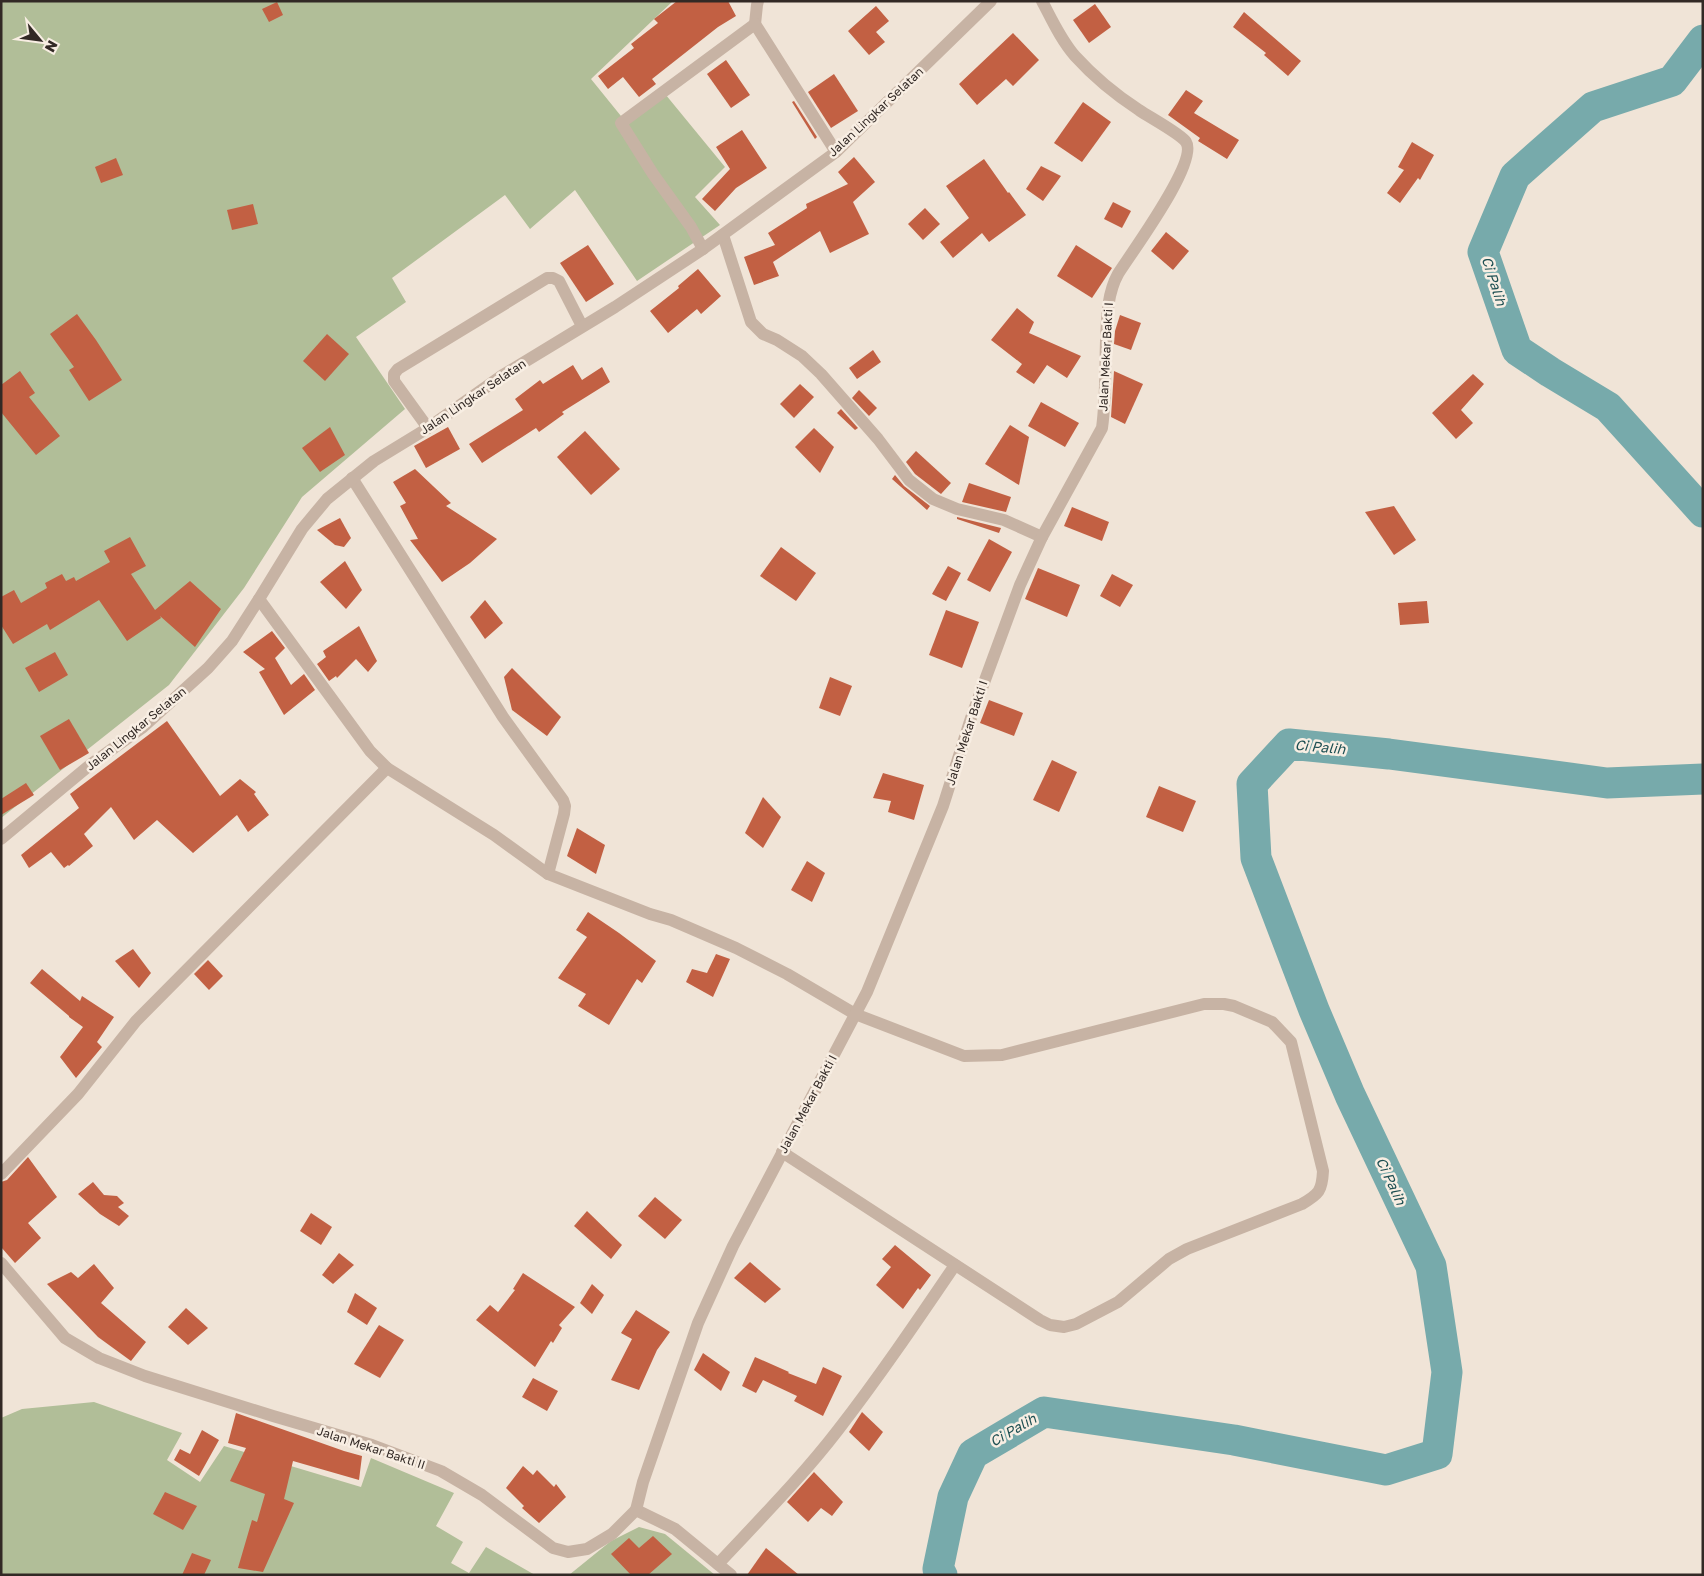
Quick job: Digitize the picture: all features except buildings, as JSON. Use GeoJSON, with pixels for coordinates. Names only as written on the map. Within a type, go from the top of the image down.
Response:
{"type":"FeatureCollection","features":[{"type":"Feature","properties":{"kind":"street"},"geometry":{"type":"LineString","coordinates":[[758,1],[755,24],[836,152]]}},
{"type":"Feature","properties":{"kind":"street","name":"Jalan Lingkar Selatan"},"geometry":{"type":"LineString","coordinates":[[1,840],[90,765],[143,727],[208,668],[232,641],[302,529],[328,499],[352,478],[374,461],[428,428],[503,375],[657,280],[723,235],[836,152],[991,1]]}},
{"type":"Feature","properties":{"kind":"street","name":"Jalan Mekar Bakti I"},"geometry":{"type":"LineString","coordinates":[[636,1510],[643,1482],[698,1323],[733,1246],[855,1014],[883,954],[943,806],[971,718],[1016,594],[1042,536],[1102,428],[1105,407],[1107,315],[1110,296],[1117,276],[1170,193],[1185,164],[1189,151],[1186,141],[1107,86],[1075,56],[1057,30],[1042,1]]}},
{"type":"Feature","properties":{"kind":"street"},"geometry":{"type":"LineString","coordinates":[[703,249],[691,227],[653,174],[621,123],[755,24]]}},
{"type":"Feature","properties":{"kind":"street"},"geometry":{"type":"LineString","coordinates":[[723,235],[751,322],[763,334],[777,340],[802,356],[821,374],[878,439],[909,480],[933,499],[957,509],[1004,520],[1042,536]]}},
{"type":"Feature","properties":{"kind":"street"},"geometry":{"type":"LineString","coordinates":[[428,428],[394,381],[394,374],[398,369],[548,278],[559,280],[582,326]]}},
{"type":"Feature","properties":{"kind":"street"},"geometry":{"type":"LineString","coordinates":[[352,478],[503,717],[563,800],[565,806],[564,814],[548,874]]}},
{"type":"Feature","properties":{"kind":"street"},"geometry":{"type":"LineString","coordinates":[[259,599],[370,751],[387,768],[494,835],[548,874],[631,907],[671,920],[736,948],[787,974],[855,1014],[964,1056],[1002,1056],[1204,1004],[1234,1006],[1272,1022],[1291,1042],[1323,1171],[1322,1184],[1316,1195],[1302,1204],[1186,1249],[1169,1258],[1118,1302],[1076,1324],[1064,1327],[1050,1325],[1040,1320],[782,1152]]}},
{"type":"Feature","properties":{"kind":"street"},"geometry":{"type":"LineString","coordinates":[[1,1174],[78,1094],[136,1021],[387,768]]}},
{"type":"Feature","properties":{"kind":"street","name":"Jalan Mekar Bakti II"},"geometry":{"type":"LineString","coordinates":[[1,1263],[65,1338],[99,1358],[146,1376],[372,1445],[441,1471],[482,1495],[553,1548],[568,1552],[587,1549],[612,1534],[636,1510]]}},
{"type":"Feature","properties":{"kind":"street"},"geometry":{"type":"LineString","coordinates":[[718,1564],[837,1432],[881,1373],[955,1265]]}},
{"type":"Feature","properties":{"kind":"street"},"geometry":{"type":"LineString","coordinates":[[636,1510],[675,1529],[731,1575]]}},
{"type":"Feature","properties":{"kind":"green space"},"geometry":{"type":"Polygon","coordinates":[[[1,1],[673,1],[591,79],[625,121],[661,89],[725,167],[695,197],[720,225],[637,281],[575,190],[530,229],[505,195],[392,278],[406,302],[356,337],[405,409],[302,497],[244,588],[169,685],[1,818],[1,1]]]}},
{"type":"Feature","properties":{"kind":"green space"},"geometry":{"type":"Polygon","coordinates":[[[94,1402],[182,1433],[167,1460],[200,1482],[224,1446],[361,1487],[371,1458],[454,1493],[436,1526],[463,1542],[451,1563],[469,1573],[486,1547],[535,1575],[1,1575],[1,1418],[22,1409],[94,1402]]]}},
{"type":"Feature","properties":{"kind":"green space"},"geometry":{"type":"Polygon","coordinates":[[[639,1527],[665,1534],[715,1575],[569,1575],[611,1541],[639,1527]]]}},
{"type":"Feature","properties":{"kind":"waterway","name":"Ci Palih"},"geometry":{"type":"LineString","coordinates":[[1703,40],[1672,81],[1593,107],[1515,176],[1483,252],[1517,350],[1608,407],[1703,512]]}},
{"type":"Feature","properties":{"kind":"waterway","name":"Ci Palih"},"geometry":{"type":"LineString","coordinates":[[942,1575],[938,1569],[953,1497],[973,1454],[1044,1412],[1234,1440],[1386,1470],[1437,1454],[1447,1372],[1431,1266],[1350,1095],[1314,1010],[1256,858],[1252,784],[1289,744],[1389,754],[1607,783],[1703,779]]}}]}
